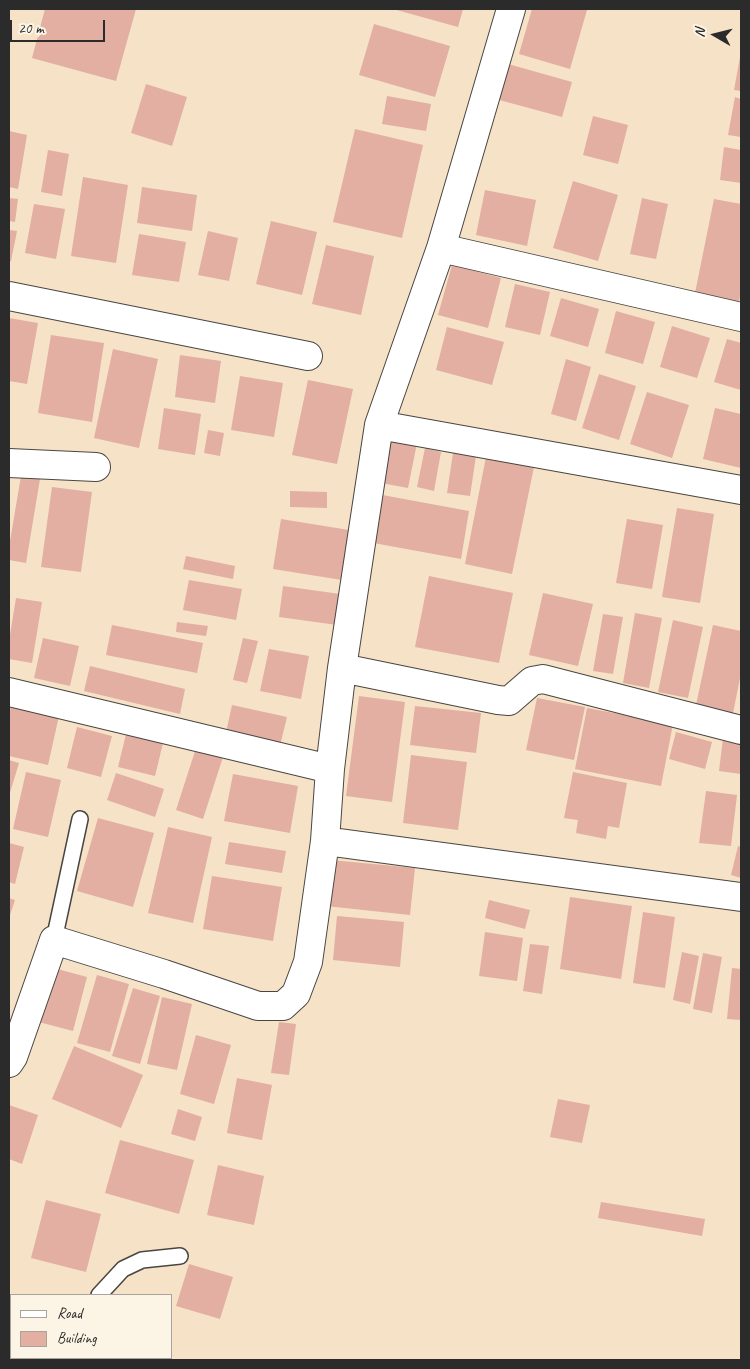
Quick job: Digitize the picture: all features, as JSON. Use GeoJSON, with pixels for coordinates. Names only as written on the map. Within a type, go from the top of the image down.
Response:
{"type":"FeatureCollection","features":[{"type":"Feature","properties":{"kind":"street"},"geometry":{"type":"LineString","coordinates":[[9,1063],[14,1057],[54,940],[164,974],[258,1006],[284,1006],[296,994],[308,962],[325,841],[330,769],[342,668],[379,425],[441,248],[511,9]]}},
{"type":"Feature","properties":{"kind":"street"},"geometry":{"type":"LineString","coordinates":[[441,248],[741,317]]}},
{"type":"Feature","properties":{"kind":"street"},"geometry":{"type":"LineString","coordinates":[[9,296],[308,356]]}},
{"type":"Feature","properties":{"kind":"street"},"geometry":{"type":"LineString","coordinates":[[379,425],[741,490]]}},
{"type":"Feature","properties":{"kind":"street"},"geometry":{"type":"LineString","coordinates":[[9,462],[96,467]]}},
{"type":"Feature","properties":{"kind":"street"},"geometry":{"type":"LineString","coordinates":[[342,668],[509,701],[532,681],[543,679],[741,730]]}},
{"type":"Feature","properties":{"kind":"street"},"geometry":{"type":"LineString","coordinates":[[9,692],[330,769]]}},
{"type":"Feature","properties":{"kind":"street"},"geometry":{"type":"LineString","coordinates":[[325,841],[741,897]]}},
{"type":"Feature","properties":{"kind":"lane"},"geometry":{"type":"LineString","coordinates":[[54,940],[80,819]]}},
{"type":"Feature","properties":{"kind":"lane"},"geometry":{"type":"LineString","coordinates":[[100,1294],[123,1269],[142,1260],[180,1256]]}},
{"type":"Feature","properties":{"kind":"building"},"geometry":{"type":"Polygon","coordinates":[[[45,9],[136,9],[116,81],[32,58],[45,9]]]}},
{"type":"Feature","properties":{"kind":"building"},"geometry":{"type":"Polygon","coordinates":[[[393,9],[463,9],[458,27],[393,9]]]}},
{"type":"Feature","properties":{"kind":"building"},"geometry":{"type":"Polygon","coordinates":[[[532,9],[587,10],[570,69],[519,54],[532,9]]]}},
{"type":"Feature","properties":{"kind":"building"},"geometry":{"type":"Polygon","coordinates":[[[374,24],[450,46],[435,97],[359,75],[374,24]]]}},
{"type":"Feature","properties":{"kind":"building"},"geometry":{"type":"Polygon","coordinates":[[[741,57],[741,91],[734,90],[741,57]]]}},
{"type":"Feature","properties":{"kind":"building"},"geometry":{"type":"Polygon","coordinates":[[[501,62],[572,82],[562,117],[492,98],[501,62]]]}},
{"type":"Feature","properties":{"kind":"building"},"geometry":{"type":"Polygon","coordinates":[[[146,84],[187,97],[172,146],[131,133],[146,84]]]}},
{"type":"Feature","properties":{"kind":"building"},"geometry":{"type":"Polygon","coordinates":[[[387,96],[431,104],[426,131],[382,124],[387,96]]]}},
{"type":"Feature","properties":{"kind":"building"},"geometry":{"type":"Polygon","coordinates":[[[735,97],[741,99],[741,137],[728,135],[735,97]]]}},
{"type":"Feature","properties":{"kind":"building"},"geometry":{"type":"Polygon","coordinates":[[[593,116],[628,125],[618,164],[583,155],[593,116]]]}},
{"type":"Feature","properties":{"kind":"building"},"geometry":{"type":"Polygon","coordinates":[[[355,129],[423,145],[402,238],[333,222],[355,129]]]}},
{"type":"Feature","properties":{"kind":"building"},"geometry":{"type":"Polygon","coordinates":[[[9,131],[27,135],[18,189],[9,187],[9,131]]]}},
{"type":"Feature","properties":{"kind":"building"},"geometry":{"type":"Polygon","coordinates":[[[724,147],[741,150],[741,183],[720,180],[724,147]]]}},
{"type":"Feature","properties":{"kind":"building"},"geometry":{"type":"Polygon","coordinates":[[[48,150],[69,154],[62,196],[41,192],[48,150]]]}},
{"type":"Feature","properties":{"kind":"building"},"geometry":{"type":"Polygon","coordinates":[[[83,177],[128,185],[116,263],[71,256],[83,177]]]}},
{"type":"Feature","properties":{"kind":"building"},"geometry":{"type":"Polygon","coordinates":[[[573,181],[618,195],[598,261],[553,248],[573,181]]]}},
{"type":"Feature","properties":{"kind":"building"},"geometry":{"type":"Polygon","coordinates":[[[142,187],[197,195],[192,231],[137,223],[142,187]]]}},
{"type":"Feature","properties":{"kind":"building"},"geometry":{"type":"Polygon","coordinates":[[[485,190],[536,200],[527,246],[476,235],[485,190]]]}},
{"type":"Feature","properties":{"kind":"building"},"geometry":{"type":"Polygon","coordinates":[[[9,198],[18,199],[15,222],[9,221],[9,198]]]}},
{"type":"Feature","properties":{"kind":"building"},"geometry":{"type":"Polygon","coordinates":[[[642,198],[668,204],[656,259],[630,254],[642,198]]]}},
{"type":"Feature","properties":{"kind":"building"},"geometry":{"type":"Polygon","coordinates":[[[714,199],[741,204],[741,291],[738,307],[694,298],[714,199]]]}},
{"type":"Feature","properties":{"kind":"building"},"geometry":{"type":"Polygon","coordinates":[[[34,204],[65,209],[56,259],[25,253],[34,204]]]}},
{"type":"Feature","properties":{"kind":"building"},"geometry":{"type":"Polygon","coordinates":[[[271,221],[317,232],[302,295],[256,284],[271,221]]]}},
{"type":"Feature","properties":{"kind":"building"},"geometry":{"type":"Polygon","coordinates":[[[9,230],[17,231],[11,261],[9,261],[9,230]]]}},
{"type":"Feature","properties":{"kind":"building"},"geometry":{"type":"Polygon","coordinates":[[[208,231],[238,238],[229,281],[198,275],[208,231]]]}},
{"type":"Feature","properties":{"kind":"building"},"geometry":{"type":"Polygon","coordinates":[[[139,234],[186,242],[179,282],[132,275],[139,234]]]}},
{"type":"Feature","properties":{"kind":"building"},"geometry":{"type":"Polygon","coordinates":[[[326,245],[374,256],[361,315],[312,304],[326,245]]]}},
{"type":"Feature","properties":{"kind":"building"},"geometry":{"type":"Polygon","coordinates":[[[452,265],[501,278],[488,328],[438,315],[452,265]]]}},
{"type":"Feature","properties":{"kind":"building"},"geometry":{"type":"Polygon","coordinates":[[[515,284],[550,292],[540,335],[505,327],[515,284]]]}},
{"type":"Feature","properties":{"kind":"building"},"geometry":{"type":"Polygon","coordinates":[[[561,298],[599,309],[588,347],[550,336],[561,298]]]}},
{"type":"Feature","properties":{"kind":"building"},"geometry":{"type":"Polygon","coordinates":[[[616,311],[655,322],[643,364],[605,353],[616,311]]]}},
{"type":"Feature","properties":{"kind":"building"},"geometry":{"type":"Polygon","coordinates":[[[9,318],[38,323],[27,384],[9,381],[9,318]]]}},
{"type":"Feature","properties":{"kind":"building"},"geometry":{"type":"Polygon","coordinates":[[[672,326],[710,338],[697,378],[660,367],[672,326]]]}},
{"type":"Feature","properties":{"kind":"building"},"geometry":{"type":"Polygon","coordinates":[[[447,327],[504,342],[492,385],[436,370],[447,327]]]}},
{"type":"Feature","properties":{"kind":"building"},"geometry":{"type":"Polygon","coordinates":[[[51,335],[104,343],[92,422],[38,413],[51,335]]]}},
{"type":"Feature","properties":{"kind":"building"},"geometry":{"type":"Polygon","coordinates":[[[727,339],[741,343],[741,390],[714,382],[727,339]]]}},
{"type":"Feature","properties":{"kind":"building"},"geometry":{"type":"Polygon","coordinates":[[[113,349],[158,359],[139,448],[94,438],[113,349]]]}},
{"type":"Feature","properties":{"kind":"building"},"geometry":{"type":"Polygon","coordinates":[[[180,355],[221,361],[215,403],[175,397],[180,355]]]}},
{"type":"Feature","properties":{"kind":"building"},"geometry":{"type":"Polygon","coordinates":[[[566,359],[591,367],[576,421],[551,414],[566,359]]]}},
{"type":"Feature","properties":{"kind":"building"},"geometry":{"type":"Polygon","coordinates":[[[599,374],[636,386],[619,440],[582,428],[599,374]]]}},
{"type":"Feature","properties":{"kind":"building"},"geometry":{"type":"Polygon","coordinates":[[[240,376],[283,383],[274,437],[231,430],[240,376]]]}},
{"type":"Feature","properties":{"kind":"building"},"geometry":{"type":"Polygon","coordinates":[[[308,380],[353,389],[337,464],[292,455],[308,380]]]}},
{"type":"Feature","properties":{"kind":"building"},"geometry":{"type":"Polygon","coordinates":[[[647,392],[689,405],[672,458],[630,444],[647,392]]]}},
{"type":"Feature","properties":{"kind":"building"},"geometry":{"type":"Polygon","coordinates":[[[164,408],[201,414],[195,455],[158,449],[164,408]]]}},
{"type":"Feature","properties":{"kind":"building"},"geometry":{"type":"Polygon","coordinates":[[[715,408],[741,414],[741,468],[703,459],[715,408]]]}},
{"type":"Feature","properties":{"kind":"building"},"geometry":{"type":"Polygon","coordinates":[[[208,430],[224,433],[220,456],[204,453],[208,430]]]}},
{"type":"Feature","properties":{"kind":"building"},"geometry":{"type":"Polygon","coordinates":[[[390,437],[417,443],[408,488],[381,483],[390,437]]]}},
{"type":"Feature","properties":{"kind":"building"},"geometry":{"type":"Polygon","coordinates":[[[425,448],[441,452],[434,491],[417,487],[425,448]]]}},
{"type":"Feature","properties":{"kind":"building"},"geometry":{"type":"Polygon","coordinates":[[[453,453],[476,456],[470,496],[447,493],[453,453]]]}},
{"type":"Feature","properties":{"kind":"building"},"geometry":{"type":"Polygon","coordinates":[[[486,457],[534,467],[512,574],[465,564],[486,457]]]}},
{"type":"Feature","properties":{"kind":"building"},"geometry":{"type":"Polygon","coordinates":[[[21,476],[40,479],[26,563],[9,560],[9,547],[21,476]]]}},
{"type":"Feature","properties":{"kind":"building"},"geometry":{"type":"Polygon","coordinates":[[[52,487],[92,492],[81,572],[41,567],[52,487]]]}},
{"type":"Feature","properties":{"kind":"building"},"geometry":{"type":"Polygon","coordinates":[[[290,491],[327,492],[327,508],[290,507],[290,491]]]}},
{"type":"Feature","properties":{"kind":"building"},"geometry":{"type":"Polygon","coordinates":[[[377,494],[469,511],[461,559],[368,542],[377,494]]]}},
{"type":"Feature","properties":{"kind":"building"},"geometry":{"type":"Polygon","coordinates":[[[677,508],[714,514],[700,603],[662,597],[677,508]]]}},
{"type":"Feature","properties":{"kind":"building"},"geometry":{"type":"Polygon","coordinates":[[[281,519],[349,530],[342,580],[273,569],[281,519]]]}},
{"type":"Feature","properties":{"kind":"building"},"geometry":{"type":"Polygon","coordinates":[[[627,519],[663,525],[652,589],[616,583],[627,519]]]}},
{"type":"Feature","properties":{"kind":"building"},"geometry":{"type":"Polygon","coordinates":[[[186,556],[235,566],[233,579],[183,569],[186,556]]]}},
{"type":"Feature","properties":{"kind":"building"},"geometry":{"type":"Polygon","coordinates":[[[429,576],[513,593],[499,663],[415,647],[429,576]]]}},
{"type":"Feature","properties":{"kind":"building"},"geometry":{"type":"Polygon","coordinates":[[[189,580],[242,589],[236,620],[183,610],[189,580]]]}},
{"type":"Feature","properties":{"kind":"building"},"geometry":{"type":"Polygon","coordinates":[[[283,586],[340,594],[337,625],[279,617],[283,586]]]}},
{"type":"Feature","properties":{"kind":"building"},"geometry":{"type":"Polygon","coordinates":[[[543,593],[593,604],[578,666],[529,655],[543,593]]]}},
{"type":"Feature","properties":{"kind":"building"},"geometry":{"type":"Polygon","coordinates":[[[16,598],[42,602],[32,663],[9,659],[9,641],[16,598]]]}},
{"type":"Feature","properties":{"kind":"building"},"geometry":{"type":"Polygon","coordinates":[[[635,613],[662,618],[649,688],[623,683],[635,613]]]}},
{"type":"Feature","properties":{"kind":"building"},"geometry":{"type":"Polygon","coordinates":[[[603,614],[623,617],[613,674],[593,671],[603,614]]]}},
{"type":"Feature","properties":{"kind":"building"},"geometry":{"type":"Polygon","coordinates":[[[673,620],[703,627],[688,698],[658,692],[673,620]]]}},
{"type":"Feature","properties":{"kind":"building"},"geometry":{"type":"Polygon","coordinates":[[[177,622],[208,626],[206,636],[176,632],[177,622]]]}},
{"type":"Feature","properties":{"kind":"building"},"geometry":{"type":"Polygon","coordinates":[[[112,625],[203,643],[197,673],[106,655],[112,625]]]}},
{"type":"Feature","properties":{"kind":"building"},"geometry":{"type":"Polygon","coordinates":[[[713,625],[741,631],[741,673],[733,713],[696,705],[713,625]]]}},
{"type":"Feature","properties":{"kind":"building"},"geometry":{"type":"Polygon","coordinates":[[[43,638],[79,646],[70,686],[34,678],[43,638]]]}},
{"type":"Feature","properties":{"kind":"building"},"geometry":{"type":"Polygon","coordinates":[[[243,638],[258,641],[247,683],[233,680],[243,638]]]}},
{"type":"Feature","properties":{"kind":"building"},"geometry":{"type":"Polygon","coordinates":[[[269,649],[309,656],[301,699],[260,691],[269,649]]]}},
{"type":"Feature","properties":{"kind":"building"},"geometry":{"type":"Polygon","coordinates":[[[90,666],[185,689],[180,714],[84,691],[90,666]]]}},
{"type":"Feature","properties":{"kind":"building"},"geometry":{"type":"Polygon","coordinates":[[[359,696],[405,702],[392,802],[346,796],[359,696]]]}},
{"type":"Feature","properties":{"kind":"building"},"geometry":{"type":"Polygon","coordinates":[[[537,698],[585,707],[574,760],[526,750],[537,698]]]}},
{"type":"Feature","properties":{"kind":"building"},"geometry":{"type":"Polygon","coordinates":[[[11,705],[59,716],[48,765],[9,756],[9,716],[11,705]]]}},
{"type":"Feature","properties":{"kind":"building"},"geometry":{"type":"Polygon","coordinates":[[[232,705],[287,717],[278,754],[224,742],[232,705]]]}},
{"type":"Feature","properties":{"kind":"building"},"geometry":{"type":"Polygon","coordinates":[[[415,706],[481,713],[476,753],[410,745],[415,706]]]}},
{"type":"Feature","properties":{"kind":"building"},"geometry":{"type":"Polygon","coordinates":[[[587,708],[673,724],[661,786],[575,769],[587,708]]]}},
{"type":"Feature","properties":{"kind":"building"},"geometry":{"type":"Polygon","coordinates":[[[77,727],[112,736],[101,777],[67,768],[77,727]]]}},
{"type":"Feature","properties":{"kind":"building"},"geometry":{"type":"Polygon","coordinates":[[[127,730],[164,739],[155,776],[118,767],[127,730]]]}},
{"type":"Feature","properties":{"kind":"building"},"geometry":{"type":"Polygon","coordinates":[[[676,732],[712,742],[705,769],[669,759],[676,732]]]}},
{"type":"Feature","properties":{"kind":"building"},"geometry":{"type":"Polygon","coordinates":[[[723,738],[741,740],[741,774],[719,771],[723,738]]]}},
{"type":"Feature","properties":{"kind":"building"},"geometry":{"type":"Polygon","coordinates":[[[196,748],[223,757],[203,819],[176,810],[196,748]]]}},
{"type":"Feature","properties":{"kind":"building"},"geometry":{"type":"Polygon","coordinates":[[[411,755],[467,762],[458,830],[403,823],[411,755]]]}},
{"type":"Feature","properties":{"kind":"building"},"geometry":{"type":"Polygon","coordinates":[[[9,760],[19,763],[9,796],[9,760]]]}},
{"type":"Feature","properties":{"kind":"building"},"geometry":{"type":"Polygon","coordinates":[[[26,772],[61,780],[48,837],[13,829],[26,772]]]}},
{"type":"Feature","properties":{"kind":"building"},"geometry":{"type":"Polygon","coordinates":[[[573,772],[627,783],[619,828],[608,826],[606,839],[576,833],[578,820],[564,818],[573,772]]]}},
{"type":"Feature","properties":{"kind":"building"},"geometry":{"type":"Polygon","coordinates":[[[116,773],[164,789],[155,817],[107,800],[116,773]]]}},
{"type":"Feature","properties":{"kind":"building"},"geometry":{"type":"Polygon","coordinates":[[[233,774],[298,786],[290,833],[224,821],[233,774]]]}},
{"type":"Feature","properties":{"kind":"building"},"geometry":{"type":"Polygon","coordinates":[[[706,791],[737,795],[731,846],[699,843],[706,791]]]}},
{"type":"Feature","properties":{"kind":"building"},"geometry":{"type":"Polygon","coordinates":[[[98,818],[154,833],[133,907],[77,891],[98,818]]]}},
{"type":"Feature","properties":{"kind":"building"},"geometry":{"type":"Polygon","coordinates":[[[168,827],[212,837],[193,923],[148,913],[168,827]]]}},
{"type":"Feature","properties":{"kind":"building"},"geometry":{"type":"Polygon","coordinates":[[[229,842],[286,851],[282,873],[225,864],[229,842]]]}},
{"type":"Feature","properties":{"kind":"building"},"geometry":{"type":"Polygon","coordinates":[[[9,843],[24,847],[15,884],[9,882],[9,843]]]}},
{"type":"Feature","properties":{"kind":"building"},"geometry":{"type":"Polygon","coordinates":[[[738,846],[741,847],[741,878],[731,875],[738,846]]]}},
{"type":"Feature","properties":{"kind":"building"},"geometry":{"type":"Polygon","coordinates":[[[331,860],[415,868],[410,915],[326,906],[331,860]]]}},
{"type":"Feature","properties":{"kind":"building"},"geometry":{"type":"Polygon","coordinates":[[[212,876],[282,887],[273,941],[203,929],[212,876]]]}},
{"type":"Feature","properties":{"kind":"building"},"geometry":{"type":"Polygon","coordinates":[[[570,897],[632,906],[621,979],[560,969],[570,897]]]}},
{"type":"Feature","properties":{"kind":"building"},"geometry":{"type":"Polygon","coordinates":[[[9,898],[15,900],[9,918],[9,898]]]}},
{"type":"Feature","properties":{"kind":"building"},"geometry":{"type":"Polygon","coordinates":[[[489,900],[530,910],[525,929],[485,918],[489,900]]]}},
{"type":"Feature","properties":{"kind":"building"},"geometry":{"type":"Polygon","coordinates":[[[643,912],[675,917],[665,988],[633,983],[643,912]]]}},
{"type":"Feature","properties":{"kind":"building"},"geometry":{"type":"Polygon","coordinates":[[[337,916],[404,922],[400,967],[333,960],[337,916]]]}},
{"type":"Feature","properties":{"kind":"building"},"geometry":{"type":"Polygon","coordinates":[[[485,932],[523,938],[517,981],[479,976],[485,932]]]}},
{"type":"Feature","properties":{"kind":"building"},"geometry":{"type":"Polygon","coordinates":[[[530,944],[549,946],[542,994],[523,991],[530,944]]]}},
{"type":"Feature","properties":{"kind":"building"},"geometry":{"type":"Polygon","coordinates":[[[682,952],[699,956],[690,1004],[673,1000],[682,952]]]}},
{"type":"Feature","properties":{"kind":"building"},"geometry":{"type":"Polygon","coordinates":[[[703,953],[722,957],[712,1013],[693,1009],[703,953]]]}},
{"type":"Feature","properties":{"kind":"building"},"geometry":{"type":"Polygon","coordinates":[[[50,967],[87,977],[73,1031],[35,1021],[50,967]]]}},
{"type":"Feature","properties":{"kind":"building"},"geometry":{"type":"Polygon","coordinates":[[[732,968],[741,969],[741,1020],[727,1019],[732,968]]]}},
{"type":"Feature","properties":{"kind":"building"},"geometry":{"type":"Polygon","coordinates":[[[97,975],[129,984],[110,1052],[77,1043],[97,975]]]}},
{"type":"Feature","properties":{"kind":"building"},"geometry":{"type":"Polygon","coordinates":[[[133,988],[160,996],[140,1064],[112,1056],[133,988]]]}},
{"type":"Feature","properties":{"kind":"building"},"geometry":{"type":"Polygon","coordinates":[[[162,997],[192,1004],[177,1070],[147,1064],[162,997]]]}},
{"type":"Feature","properties":{"kind":"building"},"geometry":{"type":"Polygon","coordinates":[[[279,1022],[296,1024],[289,1075],[271,1073],[279,1022]]]}},
{"type":"Feature","properties":{"kind":"building"},"geometry":{"type":"Polygon","coordinates":[[[196,1035],[231,1045],[214,1104],[180,1094],[196,1035]]]}},
{"type":"Feature","properties":{"kind":"building"},"geometry":{"type":"Polygon","coordinates":[[[74,1046],[143,1075],[121,1128],[52,1099],[74,1046]]]}},
{"type":"Feature","properties":{"kind":"building"},"geometry":{"type":"Polygon","coordinates":[[[237,1078],[272,1085],[262,1140],[227,1133],[237,1078]]]}},
{"type":"Feature","properties":{"kind":"building"},"geometry":{"type":"Polygon","coordinates":[[[558,1099],[590,1105],[582,1143],[550,1137],[558,1099]]]}},
{"type":"Feature","properties":{"kind":"building"},"geometry":{"type":"Polygon","coordinates":[[[9,1105],[38,1115],[22,1164],[9,1159],[9,1105]]]}},
{"type":"Feature","properties":{"kind":"building"},"geometry":{"type":"Polygon","coordinates":[[[178,1109],[202,1117],[195,1141],[171,1134],[178,1109]]]}},
{"type":"Feature","properties":{"kind":"building"},"geometry":{"type":"Polygon","coordinates":[[[120,1140],[194,1160],[179,1214],[105,1193],[120,1140]]]}},
{"type":"Feature","properties":{"kind":"building"},"geometry":{"type":"Polygon","coordinates":[[[218,1165],[264,1176],[254,1225],[207,1215],[218,1165]]]}},
{"type":"Feature","properties":{"kind":"building"},"geometry":{"type":"Polygon","coordinates":[[[46,1200],[101,1214],[86,1272],[31,1258],[46,1200]]]}},
{"type":"Feature","properties":{"kind":"building"},"geometry":{"type":"Polygon","coordinates":[[[601,1202],[705,1219],[702,1236],[598,1218],[601,1202]]]}},
{"type":"Feature","properties":{"kind":"building"},"geometry":{"type":"Polygon","coordinates":[[[189,1264],[233,1277],[220,1319],[176,1306],[189,1264]]]}}]}
